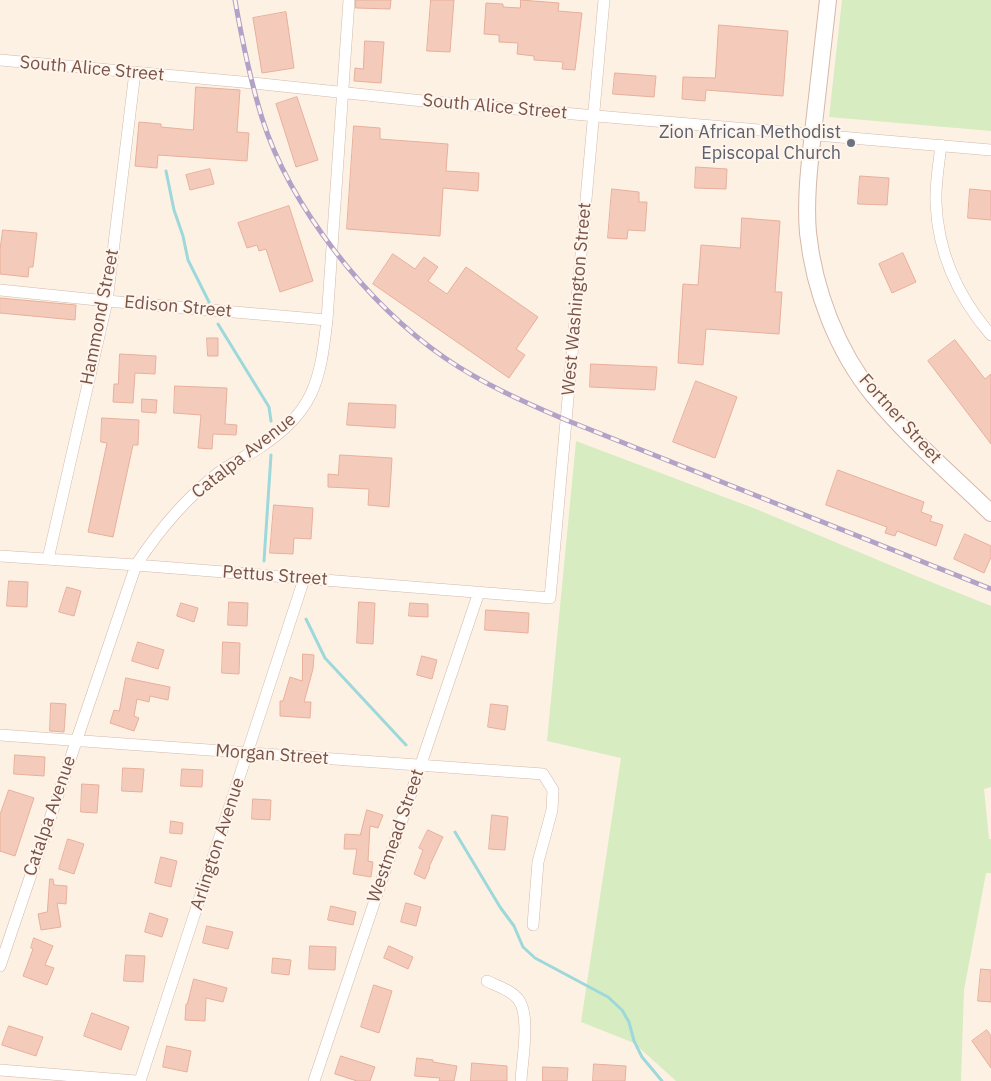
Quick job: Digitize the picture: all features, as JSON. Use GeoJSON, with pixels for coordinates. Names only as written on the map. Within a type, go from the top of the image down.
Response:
{"type":"FeatureCollection","features":[{"type":"Feature","properties":{"kind":"street","name":"Catalpa Avenue"},"geometry":{"type":"LineString","coordinates":[[0,966],[136,564],[178,508],[218,473],[277,435],[300,414],[314,388],[319,371],[326,320],[349,0]]}},
{"type":"Feature","properties":{"kind":"street","name":"West Washington Street"},"geometry":{"type":"LineString","coordinates":[[550,598],[604,0]]}},
{"type":"Feature","properties":{"kind":"street","name":"Fortner Street"},"geometry":{"type":"LineString","coordinates":[[828,0],[807,208],[812,261],[820,288],[837,335],[848,358],[874,395],[991,513]]}},
{"type":"Feature","properties":{"kind":"street","name":"South Alice Street"},"geometry":{"type":"LineString","coordinates":[[0,60],[423,101],[991,150]]}},
{"type":"Feature","properties":{"kind":"street","name":"Hammond Street"},"geometry":{"type":"LineString","coordinates":[[48,559],[107,301],[135,72]]}},
{"type":"Feature","properties":{"kind":"street"},"geometry":{"type":"LineString","coordinates":[[941,145],[936,201],[938,229],[945,259],[964,300],[991,335]]}},
{"type":"Feature","properties":{"kind":"street","name":"Edison Street"},"geometry":{"type":"LineString","coordinates":[[0,290],[326,320]]}},
{"type":"Feature","properties":{"kind":"street","name":"Pettus Street"},"geometry":{"type":"LineString","coordinates":[[0,556],[136,564],[550,598]]}},
{"type":"Feature","properties":{"kind":"street","name":"Arlington Avenue"},"geometry":{"type":"LineString","coordinates":[[140,1081],[304,579]]}},
{"type":"Feature","properties":{"kind":"street","name":"Westmead Street"},"geometry":{"type":"LineString","coordinates":[[314,1081],[479,592]]}},
{"type":"Feature","properties":{"kind":"street","name":"Morgan Street"},"geometry":{"type":"LineString","coordinates":[[0,735],[543,774],[553,790],[552,810],[538,862],[533,925]]}},
{"type":"Feature","properties":{"kind":"street"},"geometry":{"type":"LineString","coordinates":[[487,981],[513,994],[524,1009],[521,1081]]}},
{"type":"Feature","properties":{"kind":"street"},"geometry":{"type":"LineString","coordinates":[[0,1070],[136,1081]]}},
{"type":"Feature","properties":{"kind":"green space"},"geometry":{"type":"Polygon","coordinates":[[[842,0],[991,0],[991,131],[829,117],[842,0]]]}},
{"type":"Feature","properties":{"kind":"green space"},"geometry":{"type":"Polygon","coordinates":[[[576,441],[756,509],[991,606],[991,787],[984,789],[989,839],[991,839],[991,873],[986,873],[964,990],[961,1081],[676,1081],[634,1043],[581,1022],[621,758],[547,741],[576,441]]]}},
{"type":"Feature","properties":{"kind":"building"},"geometry":{"type":"Polygon","coordinates":[[[356,0],[391,0],[390,9],[356,8],[356,0]]]}},
{"type":"Feature","properties":{"kind":"building"},"geometry":{"type":"Polygon","coordinates":[[[431,0],[454,0],[450,52],[427,51],[431,0]]]}},
{"type":"Feature","properties":{"kind":"building"},"geometry":{"type":"Polygon","coordinates":[[[521,0],[559,3],[558,11],[582,13],[575,70],[562,69],[563,62],[534,60],[534,56],[517,54],[518,43],[499,42],[499,35],[484,34],[486,3],[520,8],[521,0]]]}},
{"type":"Feature","properties":{"kind":"building"},"geometry":{"type":"Polygon","coordinates":[[[286,12],[294,68],[262,73],[253,18],[286,12]]]}},
{"type":"Feature","properties":{"kind":"building"},"geometry":{"type":"Polygon","coordinates":[[[719,25],[788,31],[783,96],[706,90],[705,101],[682,99],[683,77],[715,78],[719,25]]]}},
{"type":"Feature","properties":{"kind":"building"},"geometry":{"type":"Polygon","coordinates":[[[365,41],[384,42],[381,83],[354,81],[355,68],[363,69],[365,41]]]}},
{"type":"Feature","properties":{"kind":"building"},"geometry":{"type":"Polygon","coordinates":[[[615,73],[656,76],[654,97],[613,94],[615,73]]]}},
{"type":"Feature","properties":{"kind":"building"},"geometry":{"type":"Polygon","coordinates":[[[196,87],[240,90],[237,132],[249,133],[247,161],[158,155],[157,168],[135,166],[139,122],[161,124],[161,127],[193,130],[196,87]]]}},
{"type":"Feature","properties":{"kind":"building"},"geometry":{"type":"Polygon","coordinates":[[[297,97],[318,160],[296,167],[276,104],[297,97]]]}},
{"type":"Feature","properties":{"kind":"building"},"geometry":{"type":"Polygon","coordinates":[[[354,126],[380,128],[380,139],[448,144],[446,171],[479,173],[478,191],[443,188],[440,236],[347,229],[354,126]]]}},
{"type":"Feature","properties":{"kind":"building"},"geometry":{"type":"Polygon","coordinates":[[[696,167],[727,169],[726,189],[695,188],[696,167]]]}},
{"type":"Feature","properties":{"kind":"building"},"geometry":{"type":"Polygon","coordinates":[[[210,169],[214,184],[190,190],[186,175],[210,169]]]}},
{"type":"Feature","properties":{"kind":"building"},"geometry":{"type":"Polygon","coordinates":[[[860,176],[889,178],[887,205],[858,204],[860,176]]]}},
{"type":"Feature","properties":{"kind":"building"},"geometry":{"type":"Polygon","coordinates":[[[612,189],[639,192],[639,202],[647,202],[645,231],[628,230],[627,239],[608,238],[612,189]]]}},
{"type":"Feature","properties":{"kind":"building"},"geometry":{"type":"Polygon","coordinates":[[[970,189],[991,191],[991,220],[968,218],[970,189]]]}},
{"type":"Feature","properties":{"kind":"building"},"geometry":{"type":"Polygon","coordinates":[[[289,206],[313,281],[280,292],[266,249],[259,251],[257,245],[247,248],[238,223],[289,206]]]}},
{"type":"Feature","properties":{"kind":"building"},"geometry":{"type":"Polygon","coordinates":[[[742,218],[780,221],[775,292],[782,292],[779,334],[706,329],[703,365],[678,363],[683,284],[698,285],[701,245],[740,248],[742,218]]]}},
{"type":"Feature","properties":{"kind":"building"},"geometry":{"type":"Polygon","coordinates":[[[3,230],[37,233],[33,267],[29,267],[28,277],[0,274],[0,250],[3,230]]]}},
{"type":"Feature","properties":{"kind":"building"},"geometry":{"type":"Polygon","coordinates":[[[903,253],[916,282],[892,293],[879,264],[903,253]]]}},
{"type":"Feature","properties":{"kind":"building"},"geometry":{"type":"Polygon","coordinates":[[[393,254],[415,269],[424,257],[438,267],[428,281],[447,294],[466,267],[538,317],[516,349],[525,355],[509,378],[373,284],[393,254]]]}},
{"type":"Feature","properties":{"kind":"building"},"geometry":{"type":"Polygon","coordinates":[[[0,298],[76,305],[75,320],[0,313],[0,298]]]}},
{"type":"Feature","properties":{"kind":"building"},"geometry":{"type":"Polygon","coordinates":[[[207,338],[218,338],[218,356],[208,356],[207,338]]]}},
{"type":"Feature","properties":{"kind":"building"},"geometry":{"type":"Polygon","coordinates":[[[955,340],[985,379],[991,374],[991,444],[928,361],[955,340]]]}},
{"type":"Feature","properties":{"kind":"building"},"geometry":{"type":"Polygon","coordinates":[[[120,354],[156,356],[155,374],[135,373],[133,403],[113,402],[114,384],[118,384],[120,354]]]}},
{"type":"Feature","properties":{"kind":"building"},"geometry":{"type":"Polygon","coordinates":[[[591,364],[657,367],[655,390],[590,387],[591,364]]]}},
{"type":"Feature","properties":{"kind":"building"},"geometry":{"type":"Polygon","coordinates":[[[696,381],[737,397],[715,458],[673,442],[696,381]]]}},
{"type":"Feature","properties":{"kind":"building"},"geometry":{"type":"Polygon","coordinates":[[[175,386],[227,388],[225,424],[237,425],[236,435],[213,434],[212,449],[198,448],[201,415],[174,413],[175,386]]]}},
{"type":"Feature","properties":{"kind":"building"},"geometry":{"type":"Polygon","coordinates":[[[142,399],[157,400],[156,413],[142,412],[142,399]]]}},
{"type":"Feature","properties":{"kind":"building"},"geometry":{"type":"Polygon","coordinates":[[[349,403],[396,405],[395,428],[347,425],[349,403]]]}},
{"type":"Feature","properties":{"kind":"building"},"geometry":{"type":"Polygon","coordinates":[[[102,418],[139,420],[138,445],[133,445],[113,537],[88,532],[107,443],[101,442],[102,418]]]}},
{"type":"Feature","properties":{"kind":"building"},"geometry":{"type":"Polygon","coordinates":[[[340,455],[392,458],[389,507],[368,505],[369,489],[328,487],[328,474],[338,475],[340,455]]]}},
{"type":"Feature","properties":{"kind":"building"},"geometry":{"type":"Polygon","coordinates":[[[838,470],[924,502],[921,512],[932,516],[930,521],[943,525],[936,546],[897,531],[895,536],[885,533],[887,527],[826,505],[838,470]]]}},
{"type":"Feature","properties":{"kind":"building"},"geometry":{"type":"Polygon","coordinates":[[[274,505],[313,508],[311,539],[294,538],[293,554],[270,553],[274,505]]]}},
{"type":"Feature","properties":{"kind":"building"},"geometry":{"type":"Polygon","coordinates":[[[965,534],[991,546],[991,557],[984,573],[954,559],[965,534]]]}},
{"type":"Feature","properties":{"kind":"building"},"geometry":{"type":"Polygon","coordinates":[[[9,581],[28,582],[27,607],[7,606],[9,581]]]}},
{"type":"Feature","properties":{"kind":"building"},"geometry":{"type":"Polygon","coordinates":[[[67,587],[81,591],[74,616],[59,612],[67,587]]]}},
{"type":"Feature","properties":{"kind":"building"},"geometry":{"type":"Polygon","coordinates":[[[229,602],[248,603],[247,626],[228,625],[229,602]]]}},
{"type":"Feature","properties":{"kind":"building"},"geometry":{"type":"Polygon","coordinates":[[[359,602],[375,603],[373,644],[357,643],[359,602]]]}},
{"type":"Feature","properties":{"kind":"building"},"geometry":{"type":"Polygon","coordinates":[[[181,603],[198,608],[194,622],[177,616],[181,603]]]}},
{"type":"Feature","properties":{"kind":"building"},"geometry":{"type":"Polygon","coordinates":[[[410,603],[428,604],[428,617],[409,616],[410,603]]]}},
{"type":"Feature","properties":{"kind":"building"},"geometry":{"type":"Polygon","coordinates":[[[486,610],[529,613],[528,633],[485,630],[486,610]]]}},
{"type":"Feature","properties":{"kind":"building"},"geometry":{"type":"Polygon","coordinates":[[[138,642],[164,650],[158,669],[132,661],[138,642]]]}},
{"type":"Feature","properties":{"kind":"building"},"geometry":{"type":"Polygon","coordinates":[[[223,642],[240,643],[239,674],[222,673],[223,642]]]}},
{"type":"Feature","properties":{"kind":"building"},"geometry":{"type":"Polygon","coordinates":[[[303,654],[314,655],[313,669],[304,702],[311,702],[310,718],[280,716],[280,701],[283,701],[290,677],[302,681],[303,654]]]}},
{"type":"Feature","properties":{"kind":"building"},"geometry":{"type":"Polygon","coordinates":[[[422,656],[437,660],[432,679],[417,675],[422,656]]]}},
{"type":"Feature","properties":{"kind":"building"},"geometry":{"type":"Polygon","coordinates":[[[126,678],[170,687],[168,700],[150,696],[149,702],[137,699],[134,716],[139,718],[134,731],[110,723],[114,710],[119,711],[126,678]]]}},
{"type":"Feature","properties":{"kind":"building"},"geometry":{"type":"Polygon","coordinates":[[[51,703],[66,704],[64,732],[50,731],[51,703]]]}},
{"type":"Feature","properties":{"kind":"building"},"geometry":{"type":"Polygon","coordinates":[[[491,704],[508,706],[505,730],[488,727],[491,704]]]}},
{"type":"Feature","properties":{"kind":"building"},"geometry":{"type":"Polygon","coordinates":[[[15,755],[45,757],[44,776],[14,774],[15,755]]]}},
{"type":"Feature","properties":{"kind":"building"},"geometry":{"type":"Polygon","coordinates":[[[123,768],[144,769],[142,792],[122,791],[123,768]]]}},
{"type":"Feature","properties":{"kind":"building"},"geometry":{"type":"Polygon","coordinates":[[[182,769],[203,770],[202,787],[181,786],[182,769]]]}},
{"type":"Feature","properties":{"kind":"building"},"geometry":{"type":"Polygon","coordinates":[[[82,784],[99,785],[97,813],[81,812],[82,784]]]}},
{"type":"Feature","properties":{"kind":"building"},"geometry":{"type":"Polygon","coordinates":[[[9,790],[34,798],[15,856],[0,851],[0,815],[9,790]]]}},
{"type":"Feature","properties":{"kind":"building"},"geometry":{"type":"Polygon","coordinates":[[[253,799],[271,800],[270,820],[252,819],[253,799]]]}},
{"type":"Feature","properties":{"kind":"building"},"geometry":{"type":"Polygon","coordinates":[[[367,810],[383,815],[378,828],[370,826],[368,861],[373,862],[371,877],[353,874],[357,849],[344,849],[345,834],[360,835],[367,810]]]}},
{"type":"Feature","properties":{"kind":"building"},"geometry":{"type":"Polygon","coordinates":[[[492,815],[508,817],[505,850],[489,849],[492,815]]]}},
{"type":"Feature","properties":{"kind":"building"},"geometry":{"type":"Polygon","coordinates":[[[171,821],[183,823],[182,834],[170,833],[171,821]]]}},
{"type":"Feature","properties":{"kind":"building"},"geometry":{"type":"Polygon","coordinates":[[[428,830],[443,837],[425,879],[414,874],[423,850],[419,848],[428,830]]]}},
{"type":"Feature","properties":{"kind":"building"},"geometry":{"type":"Polygon","coordinates":[[[68,839],[84,844],[74,874],[59,869],[68,839]]]}},
{"type":"Feature","properties":{"kind":"building"},"geometry":{"type":"Polygon","coordinates":[[[161,857],[177,861],[171,887],[155,883],[161,857]]]}},
{"type":"Feature","properties":{"kind":"building"},"geometry":{"type":"Polygon","coordinates":[[[50,879],[53,879],[54,885],[67,886],[66,904],[57,903],[61,927],[41,930],[38,914],[47,912],[50,879]]]}},
{"type":"Feature","properties":{"kind":"building"},"geometry":{"type":"Polygon","coordinates":[[[406,903],[421,907],[416,926],[401,922],[406,903]]]}},
{"type":"Feature","properties":{"kind":"building"},"geometry":{"type":"Polygon","coordinates":[[[331,906],[356,912],[353,925],[328,920],[331,906]]]}},
{"type":"Feature","properties":{"kind":"building"},"geometry":{"type":"Polygon","coordinates":[[[150,913],[168,919],[162,937],[145,932],[150,913]]]}},
{"type":"Feature","properties":{"kind":"building"},"geometry":{"type":"Polygon","coordinates":[[[207,926],[233,932],[228,949],[203,943],[207,926]]]}},
{"type":"Feature","properties":{"kind":"building"},"geometry":{"type":"Polygon","coordinates":[[[34,938],[53,946],[45,965],[54,968],[47,985],[23,976],[33,949],[31,948],[34,938]]]}},
{"type":"Feature","properties":{"kind":"building"},"geometry":{"type":"Polygon","coordinates":[[[310,946],[336,947],[335,970],[309,969],[310,946]]]}},
{"type":"Feature","properties":{"kind":"building"},"geometry":{"type":"Polygon","coordinates":[[[389,946],[413,957],[408,969],[384,958],[389,946]]]}},
{"type":"Feature","properties":{"kind":"building"},"geometry":{"type":"Polygon","coordinates":[[[126,955],[145,956],[143,982],[124,981],[126,955]]]}},
{"type":"Feature","properties":{"kind":"building"},"geometry":{"type":"Polygon","coordinates":[[[273,958],[291,960],[289,975],[272,973],[273,958]]]}},
{"type":"Feature","properties":{"kind":"building"},"geometry":{"type":"Polygon","coordinates":[[[981,969],[991,970],[991,1002],[978,1001],[981,969]]]}},
{"type":"Feature","properties":{"kind":"building"},"geometry":{"type":"Polygon","coordinates":[[[194,979],[227,988],[223,1002],[206,998],[205,1021],[185,1020],[186,1004],[194,979]]]}},
{"type":"Feature","properties":{"kind":"building"},"geometry":{"type":"Polygon","coordinates":[[[374,985],[392,991],[379,1033],[361,1027],[374,985]]]}},
{"type":"Feature","properties":{"kind":"building"},"geometry":{"type":"Polygon","coordinates":[[[92,1013],[129,1027],[121,1050],[84,1036],[92,1013]]]}},
{"type":"Feature","properties":{"kind":"building"},"geometry":{"type":"Polygon","coordinates":[[[9,1026],[43,1037],[36,1056],[2,1045],[9,1026]]]}},
{"type":"Feature","properties":{"kind":"building"},"geometry":{"type":"Polygon","coordinates":[[[987,1030],[991,1036],[991,1068],[972,1041],[987,1030]]]}},
{"type":"Feature","properties":{"kind":"building"},"geometry":{"type":"Polygon","coordinates":[[[167,1046],[191,1051],[187,1072],[163,1067],[167,1046]]]}},
{"type":"Feature","properties":{"kind":"building"},"geometry":{"type":"Polygon","coordinates":[[[341,1056],[375,1067],[370,1081],[357,1081],[335,1074],[341,1056]]]}},
{"type":"Feature","properties":{"kind":"building"},"geometry":{"type":"Polygon","coordinates":[[[417,1058],[457,1066],[454,1081],[439,1081],[440,1078],[415,1076],[417,1058]]]}},
{"type":"Feature","properties":{"kind":"building"},"geometry":{"type":"Polygon","coordinates":[[[472,1063],[507,1066],[507,1081],[471,1081],[472,1063]]]}},
{"type":"Feature","properties":{"kind":"building"},"geometry":{"type":"Polygon","coordinates":[[[594,1064],[626,1066],[625,1081],[593,1081],[594,1064]]]}},
{"type":"Feature","properties":{"kind":"building"},"geometry":{"type":"Polygon","coordinates":[[[543,1067],[568,1068],[567,1081],[543,1081],[543,1067]]]}},
{"type":"Feature","properties":{"kind":"waterway"},"geometry":{"type":"LineString","coordinates":[[166,171],[174,210],[183,236],[188,260],[209,302]]}},
{"type":"Feature","properties":{"kind":"waterway"},"geometry":{"type":"LineString","coordinates":[[218,324],[269,407],[271,421]]}},
{"type":"Feature","properties":{"kind":"waterway"},"geometry":{"type":"LineString","coordinates":[[264,561],[271,455]]}},
{"type":"Feature","properties":{"kind":"waterway"},"geometry":{"type":"LineString","coordinates":[[306,619],[325,658],[406,745]]}},
{"type":"Feature","properties":{"kind":"waterway"},"geometry":{"type":"LineString","coordinates":[[455,832],[500,907],[514,926],[523,947],[535,958],[608,997],[622,1010],[629,1022],[634,1041],[642,1057],[662,1081]]}},
{"type":"Feature","properties":{"kind":"railway"},"geometry":{"type":"LineString","coordinates":[[235,0],[262,118],[275,152],[292,186],[335,252],[388,311],[416,336],[445,358],[474,376],[550,413],[991,589]]}},
{"type":"Feature","properties":{"kind":"place","name":"Zion African Methodist Episcopal Church"},"geometry":{"type":"Point","coordinates":[851,143]}}]}
